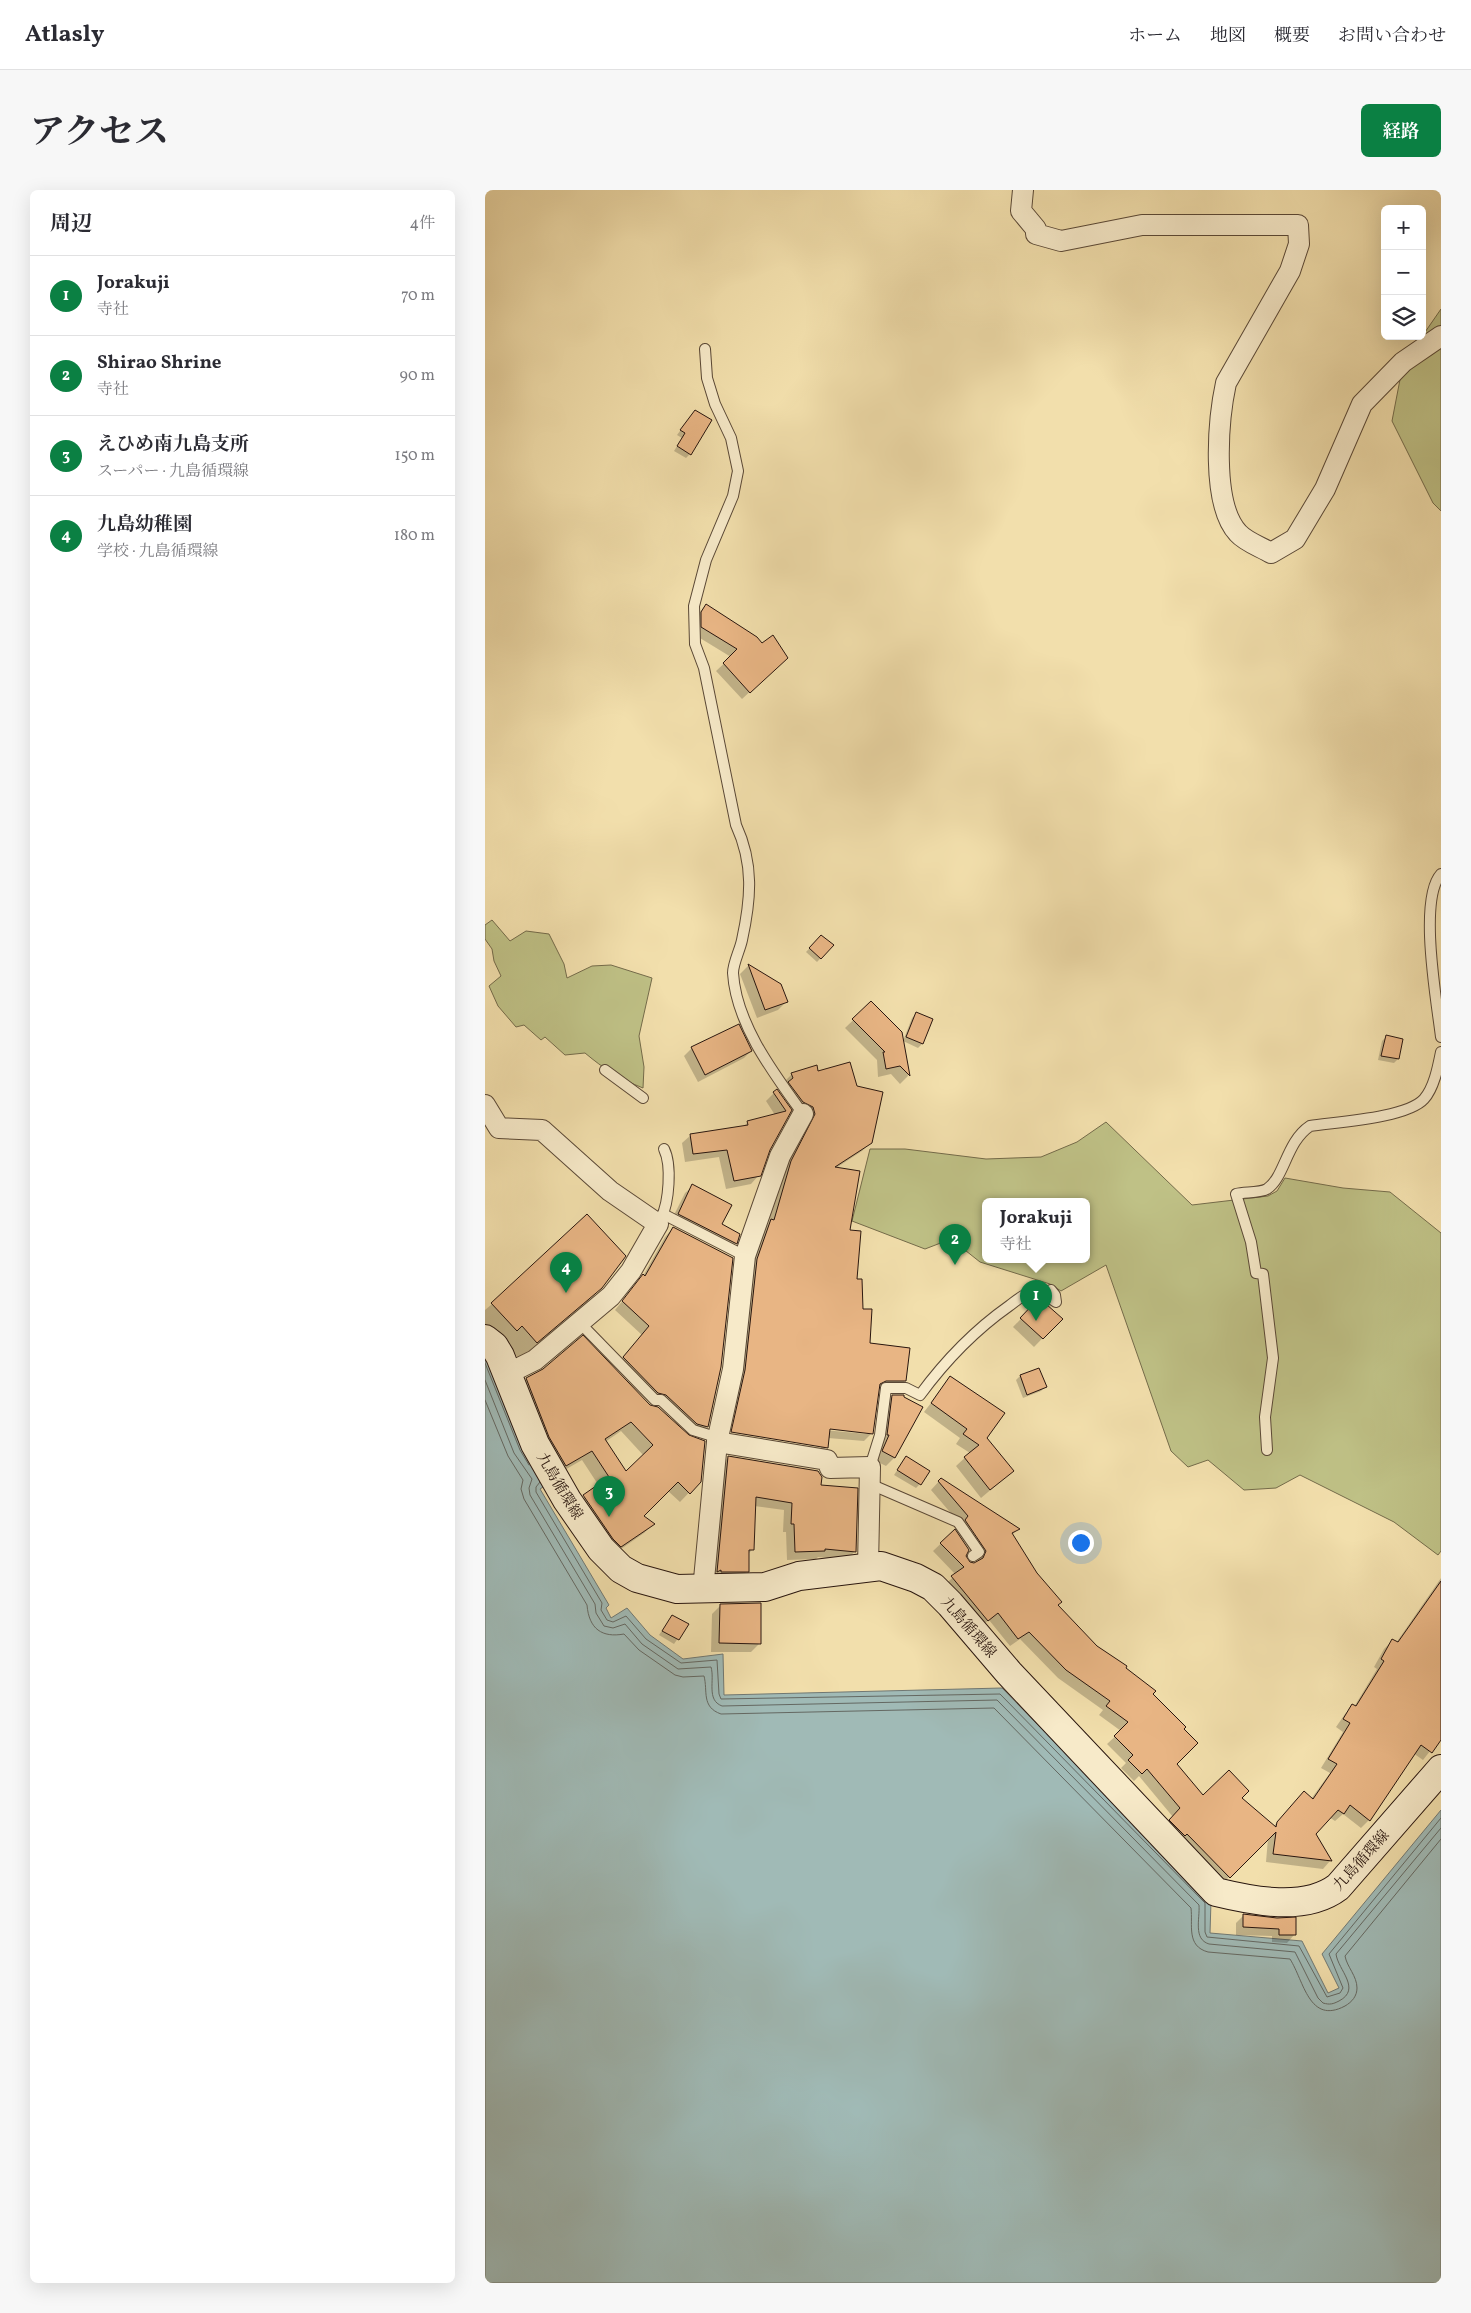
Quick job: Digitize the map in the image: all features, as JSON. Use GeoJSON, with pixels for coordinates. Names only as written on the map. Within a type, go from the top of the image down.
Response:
{"type":"FeatureCollection","features":[{"type":"Feature","properties":{"kind":"main road","name":"九島循環線"},"geometry":{"type":"LineString","coordinates":[[485,1340],[494,1346],[535,1444],[567,1500],[601,1549],[621,1569],[637,1578],[677,1589],[703,1590],[765,1587],[799,1576],[881,1566],[916,1578],[933,1588],[944,1598],[1009,1673],[1216,1892],[1243,1899],[1294,1902],[1327,1895],[1338,1887],[1441,1769]]}},
{"type":"Feature","properties":{"kind":"street"},"geometry":{"type":"LineString","coordinates":[[1023,190],[1021,211],[1036,229],[1036,234],[1061,241],[1142,225],[1298,225],[1299,244],[1290,271],[1226,383],[1222,401],[1218,464],[1226,515],[1238,534],[1271,553],[1295,540],[1325,489],[1362,404],[1403,362],[1441,336]]}},
{"type":"Feature","properties":{"kind":"street"},"geometry":{"type":"LineString","coordinates":[[485,1105],[499,1128],[542,1130],[610,1191],[661,1219],[631,1271],[611,1296],[535,1360],[507,1374]]}},
{"type":"Feature","properties":{"kind":"street"},"geometry":{"type":"LineString","coordinates":[[703,1590],[718,1440],[733,1369],[745,1256],[780,1156],[803,1114]]}},
{"type":"Feature","properties":{"kind":"street"},"geometry":{"type":"LineString","coordinates":[[718,1440],[827,1460],[830,1468],[870,1476],[868,1567]]}},
{"type":"Feature","properties":{"kind":"lane"},"geometry":{"type":"LineString","coordinates":[[705,349],[707,378],[715,404],[731,438],[738,471],[733,496],[706,560],[694,606],[695,644],[704,668],[736,825],[743,840],[749,866],[747,917],[733,971],[743,1016],[767,1064],[803,1114]]}},
{"type":"Feature","properties":{"kind":"lane"},"geometry":{"type":"LineString","coordinates":[[1441,874],[1433,890],[1429,929],[1441,1037]]}},
{"type":"Feature","properties":{"kind":"lane"},"geometry":{"type":"LineString","coordinates":[[1267,1450],[1265,1417],[1273,1358],[1263,1274],[1255,1273],[1251,1242],[1236,1194],[1266,1189],[1275,1180],[1294,1140],[1310,1126],[1381,1116],[1423,1101],[1430,1090],[1441,1052]]}},
{"type":"Feature","properties":{"kind":"lane"},"geometry":{"type":"LineString","coordinates":[[605,1070],[643,1098]]}},
{"type":"Feature","properties":{"kind":"lane"},"geometry":{"type":"LineString","coordinates":[[664,1149],[667,1160],[668,1200],[661,1219],[745,1256]]}},
{"type":"Feature","properties":{"kind":"lane"},"geometry":{"type":"LineString","coordinates":[[973,1556],[979,1552],[958,1522],[870,1476],[880,1435],[886,1388],[907,1388],[920,1395],[939,1369],[987,1322],[1031,1292],[1042,1293],[1056,1302],[1055,1295],[1051,1290]]}},
{"type":"Feature","properties":{"kind":"lane"},"geometry":{"type":"LineString","coordinates":[[580,1323],[655,1400],[661,1400],[693,1430],[718,1440]]}},
{"type":"Feature","properties":{"kind":"green space"},"geometry":{"type":"Polygon","coordinates":[[[1441,309],[1441,511],[1433,503],[1392,421],[1403,364],[1420,340],[1426,340],[1426,331],[1441,309]]]}},
{"type":"Feature","properties":{"kind":"green space"},"geometry":{"type":"Polygon","coordinates":[[[492,920],[510,941],[526,931],[549,934],[564,964],[567,978],[592,966],[611,965],[652,978],[639,1036],[644,1067],[643,1088],[613,1073],[585,1053],[565,1055],[545,1037],[541,1040],[524,1025],[516,1027],[498,1006],[489,986],[501,976],[494,961],[492,949],[485,939],[485,925],[492,920]]]}},
{"type":"Feature","properties":{"kind":"green space"},"geometry":{"type":"Polygon","coordinates":[[[1106,1122],[1192,1205],[1268,1196],[1277,1191],[1285,1178],[1343,1188],[1390,1192],[1441,1233],[1441,1551],[1438,1555],[1394,1522],[1300,1475],[1276,1488],[1244,1490],[1208,1460],[1188,1467],[1171,1451],[1106,1265],[1061,1291],[1050,1284],[983,1263],[1090,1263],[1090,1198],[982,1198],[982,1263],[951,1239],[925,1249],[852,1221],[870,1149],[905,1149],[986,1159],[1041,1157],[1077,1142],[1106,1122]]]}},
{"type":"Feature","properties":{"kind":"water"},"geometry":{"type":"Polygon","coordinates":[[[485,1352],[548,1484],[540,1489],[609,1605],[606,1608],[611,1618],[627,1608],[650,1635],[683,1659],[723,1654],[724,1695],[1002,1688],[1211,1901],[1210,1933],[1302,1941],[1328,1993],[1339,1988],[1322,1954],[1441,1810],[1441,2283],[485,2283],[485,1352]]]}},
{"type":"Feature","properties":{"kind":"building"},"geometry":{"type":"Polygon","coordinates":[[[695,410],[712,420],[691,455],[677,446],[685,433],[680,430],[695,410]]]}},
{"type":"Feature","properties":{"kind":"building"},"geometry":{"type":"Polygon","coordinates":[[[706,604],[757,637],[762,643],[773,635],[788,658],[750,693],[723,663],[737,649],[701,627],[701,612],[706,604]]]}},
{"type":"Feature","properties":{"kind":"building"},"geometry":{"type":"Polygon","coordinates":[[[821,935],[834,945],[821,959],[809,948],[821,935]]]}},
{"type":"Feature","properties":{"kind":"building"},"geometry":{"type":"Polygon","coordinates":[[[748,964],[781,984],[788,1002],[765,1010],[748,964]]]}},
{"type":"Feature","properties":{"kind":"building"},"geometry":{"type":"Polygon","coordinates":[[[871,1001],[902,1032],[910,1076],[900,1066],[886,1069],[883,1052],[885,1052],[852,1019],[871,1001]]]}},
{"type":"Feature","properties":{"kind":"building"},"geometry":{"type":"Polygon","coordinates":[[[916,1012],[933,1019],[923,1044],[906,1037],[916,1012]]]}},
{"type":"Feature","properties":{"kind":"building"},"geometry":{"type":"Polygon","coordinates":[[[739,1024],[752,1051],[705,1075],[691,1047],[739,1024]]]}},
{"type":"Feature","properties":{"kind":"building"},"geometry":{"type":"Polygon","coordinates":[[[1386,1035],[1403,1039],[1399,1059],[1381,1056],[1386,1035]]]}},
{"type":"Feature","properties":{"kind":"building"},"geometry":{"type":"Polygon","coordinates":[[[850,1062],[857,1086],[883,1092],[872,1143],[835,1167],[860,1171],[850,1230],[861,1231],[857,1279],[862,1279],[863,1309],[872,1309],[870,1343],[910,1348],[906,1381],[886,1381],[880,1384],[873,1434],[830,1429],[828,1448],[731,1432],[745,1370],[757,1259],[771,1219],[774,1220],[791,1161],[815,1114],[813,1107],[803,1102],[788,1082],[793,1078],[791,1073],[817,1065],[818,1071],[850,1062]]]}},
{"type":"Feature","properties":{"kind":"building"},"geometry":{"type":"Polygon","coordinates":[[[777,1089],[792,1110],[770,1150],[761,1176],[734,1181],[727,1150],[693,1154],[690,1134],[748,1125],[747,1121],[786,1111],[773,1092],[777,1089]]]}},
{"type":"Feature","properties":{"kind":"building"},"geometry":{"type":"Polygon","coordinates":[[[692,1184],[732,1205],[722,1224],[740,1234],[737,1244],[678,1214],[692,1184]]]}},
{"type":"Feature","properties":{"kind":"building"},"geometry":{"type":"Polygon","coordinates":[[[587,1214],[626,1256],[602,1288],[537,1343],[522,1326],[517,1331],[491,1303],[587,1214]]]}},
{"type":"Feature","properties":{"kind":"building"},"geometry":{"type":"Polygon","coordinates":[[[673,1227],[733,1258],[721,1367],[708,1427],[697,1424],[666,1395],[658,1393],[623,1357],[649,1326],[622,1301],[643,1274],[645,1276],[673,1227]]]}},
{"type":"Feature","properties":{"kind":"building"},"geometry":{"type":"Polygon","coordinates":[[[1038,1299],[1063,1319],[1043,1339],[1020,1318],[1038,1299]]]}},
{"type":"Feature","properties":{"kind":"building"},"geometry":{"type":"Polygon","coordinates":[[[583,1335],[650,1405],[658,1407],[689,1435],[705,1441],[701,1482],[690,1494],[678,1482],[644,1516],[655,1524],[621,1547],[613,1539],[583,1495],[609,1477],[592,1451],[566,1466],[549,1437],[526,1378],[543,1369],[583,1335]],[[631,1422],[605,1439],[626,1471],[653,1445],[631,1422]]]}},
{"type":"Feature","properties":{"kind":"building"},"geometry":{"type":"Polygon","coordinates":[[[1039,1368],[1047,1387],[1027,1395],[1020,1375],[1039,1368]]]}},
{"type":"Feature","properties":{"kind":"building"},"geometry":{"type":"Polygon","coordinates":[[[950,1376],[1005,1413],[987,1438],[1014,1471],[990,1490],[964,1457],[979,1445],[963,1434],[967,1429],[931,1403],[950,1376]]]}},
{"type":"Feature","properties":{"kind":"building"},"geometry":{"type":"Polygon","coordinates":[[[892,1395],[904,1395],[904,1397],[923,1407],[895,1458],[882,1451],[889,1435],[887,1435],[892,1395]]]}},
{"type":"Feature","properties":{"kind":"building"},"geometry":{"type":"Polygon","coordinates":[[[728,1456],[818,1471],[822,1477],[821,1485],[858,1488],[856,1552],[825,1549],[825,1551],[795,1552],[794,1524],[791,1524],[792,1503],[756,1497],[754,1550],[749,1550],[749,1572],[721,1572],[721,1570],[717,1572],[728,1456]]]}},
{"type":"Feature","properties":{"kind":"building"},"geometry":{"type":"Polygon","coordinates":[[[906,1456],[930,1471],[921,1485],[897,1470],[906,1456]]]}},
{"type":"Feature","properties":{"kind":"building"},"geometry":{"type":"Polygon","coordinates":[[[941,1478],[1020,1529],[1012,1533],[1037,1573],[1062,1602],[1058,1605],[1097,1646],[1127,1666],[1126,1668],[1156,1691],[1153,1694],[1186,1727],[1184,1729],[1198,1743],[1177,1764],[1203,1795],[1229,1770],[1249,1791],[1242,1798],[1276,1827],[1277,1822],[1304,1791],[1313,1799],[1337,1764],[1328,1759],[1350,1723],[1343,1719],[1352,1704],[1356,1706],[1384,1661],[1381,1659],[1392,1639],[1398,1642],[1441,1581],[1441,1740],[1432,1753],[1421,1745],[1370,1821],[1350,1805],[1344,1814],[1338,1810],[1316,1834],[1332,1861],[1273,1854],[1276,1832],[1230,1878],[1187,1834],[1185,1836],[1169,1820],[1180,1808],[1147,1769],[1142,1774],[1128,1760],[1133,1755],[1114,1736],[1128,1722],[1106,1706],[1110,1701],[1066,1670],[1029,1632],[1018,1639],[998,1613],[988,1621],[951,1576],[964,1567],[940,1543],[955,1529],[969,1550],[966,1556],[970,1562],[974,1563],[983,1558],[986,1551],[965,1520],[968,1516],[938,1481],[941,1478]]]}},
{"type":"Feature","properties":{"kind":"building"},"geometry":{"type":"Polygon","coordinates":[[[761,1603],[761,1644],[719,1643],[720,1604],[761,1603]]]}},
{"type":"Feature","properties":{"kind":"building"},"geometry":{"type":"Polygon","coordinates":[[[672,1615],[689,1624],[679,1640],[662,1631],[672,1615]]]}},
{"type":"Feature","properties":{"kind":"building"},"geometry":{"type":"Polygon","coordinates":[[[1243,1914],[1277,1918],[1296,1917],[1296,1935],[1279,1935],[1279,1929],[1243,1927],[1243,1914]]]}},
{"type":"Feature","properties":{"kind":"place","name":"Shirao Shrine"},"geometry":{"type":"Point","coordinates":[955,1265]}},
{"type":"Feature","properties":{"kind":"place","name":"九島幼稚園"},"geometry":{"type":"Point","coordinates":[566,1293]}},
{"type":"Feature","properties":{"kind":"place","name":"Jorakuji"},"geometry":{"type":"Point","coordinates":[1036,1321]}},
{"type":"Feature","properties":{"kind":"place","name":"えひめ南九島支所"},"geometry":{"type":"Point","coordinates":[609,1517]}}]}
